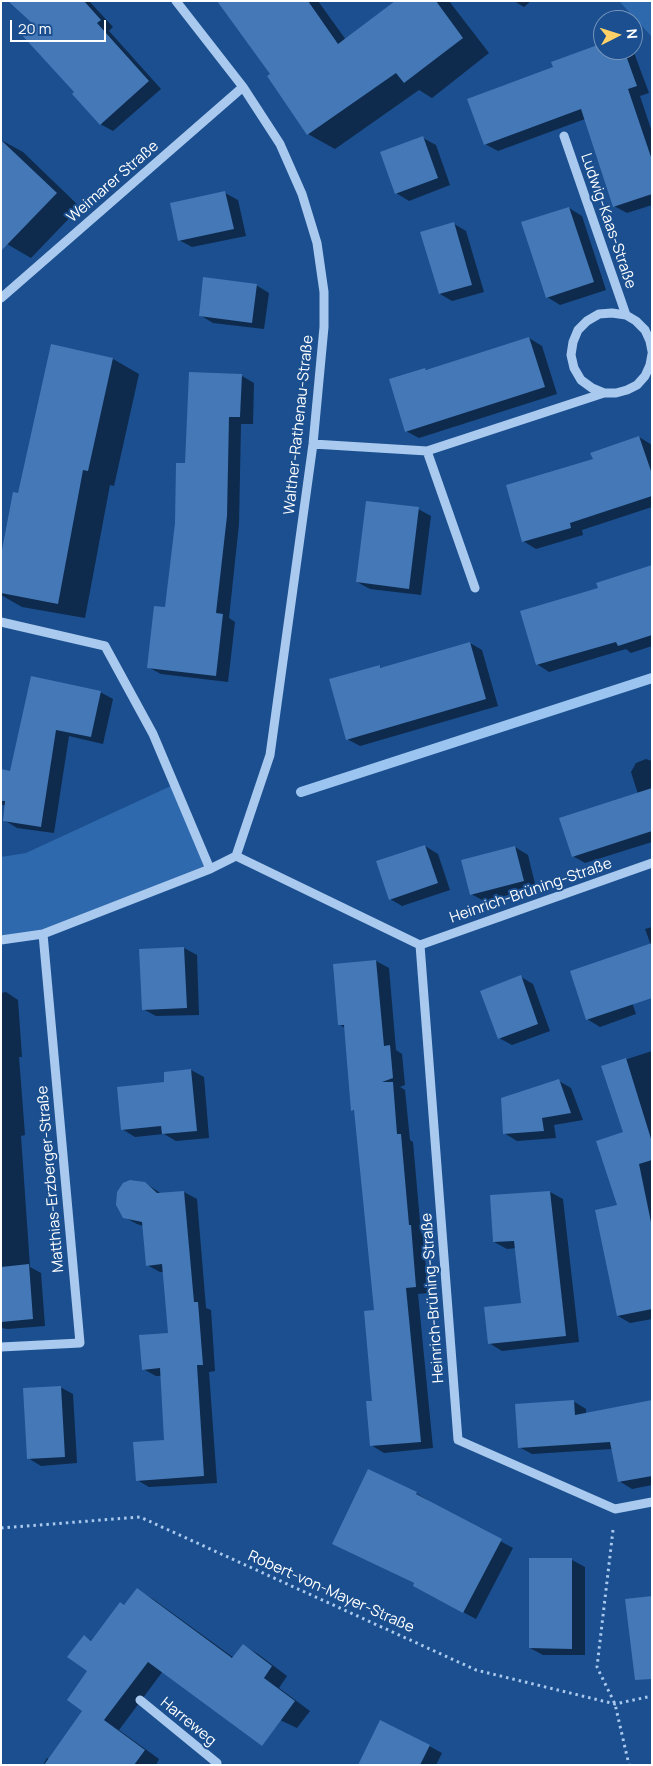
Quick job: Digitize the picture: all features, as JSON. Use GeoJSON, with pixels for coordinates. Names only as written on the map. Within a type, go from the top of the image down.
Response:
{"type":"FeatureCollection","features":[{"type":"Feature","properties":{"kind":"street","name":"Walther-Rathenau-Straße"},"geometry":{"type":"LineString","coordinates":[[176,1],[243,87],[280,144],[302,194],[317,243],[324,292],[324,328],[313,444],[270,755],[236,856]]}},
{"type":"Feature","properties":{"kind":"street","name":"Weimarer Straße"},"geometry":{"type":"LineString","coordinates":[[1,298],[243,87]]}},
{"type":"Feature","properties":{"kind":"street","name":"Ludwig-Kaas-Straße"},"geometry":{"type":"LineString","coordinates":[[313,444],[427,451],[604,393],[616,393],[627,390],[636,385],[645,376],[651,365],[650,341],[636,321],[626,315],[564,136]]}},
{"type":"Feature","properties":{"kind":"street"},"geometry":{"type":"LineString","coordinates":[[604,393],[592,388],[581,380],[574,368],[571,356],[573,342],[578,330],[588,320],[599,314],[612,312],[626,315]]}},
{"type":"Feature","properties":{"kind":"street"},"geometry":{"type":"LineString","coordinates":[[427,451],[475,588]]}},
{"type":"Feature","properties":{"kind":"street"},"geometry":{"type":"LineString","coordinates":[[1,622],[105,646],[153,734],[210,869]]}},
{"type":"Feature","properties":{"kind":"street"},"geometry":{"type":"LineString","coordinates":[[1,940],[43,934],[210,869],[236,856],[420,945]]}},
{"type":"Feature","properties":{"kind":"street","name":"Heinrich-Brüning-Straße"},"geometry":{"type":"LineString","coordinates":[[615,1510],[458,1440],[420,945],[652,863]]}},
{"type":"Feature","properties":{"kind":"street","name":"Matthias-Erzberger-Straße"},"geometry":{"type":"LineString","coordinates":[[1,1346],[80,1343],[43,934]]}},
{"type":"Feature","properties":{"kind":"street"},"geometry":{"type":"LineString","coordinates":[[615,1510],[652,1502]]}},
{"type":"Feature","properties":{"kind":"street","name":"Harreweg"},"geometry":{"type":"LineString","coordinates":[[140,1700],[217,1762],[215,1765]]}},
{"type":"Feature","properties":{"kind":"path"},"geometry":{"type":"LineString","coordinates":[[615,1510],[597,1667],[615,1704],[629,1765]]}},
{"type":"Feature","properties":{"kind":"path","name":"Robert-von-Mayer-Straße"},"geometry":{"type":"LineString","coordinates":[[1,1528],[140,1517],[476,1670],[615,1704],[652,1696]]}},
{"type":"Feature","properties":{"kind":"shaded area"},"geometry":{"type":"Polygon","coordinates":[[[619,1],[652,1],[652,37],[643,27],[643,10],[627,10],[619,1]]]}},
{"type":"Feature","properties":{"kind":"shaded area"},"geometry":{"type":"Polygon","coordinates":[[[175,784],[210,869],[43,934],[1,940],[1,857],[26,853],[175,784]]]}},
{"type":"Feature","properties":{"kind":"building"},"geometry":{"type":"Polygon","coordinates":[[[8,1],[84,1],[101,20],[97,23],[149,81],[100,125],[72,94],[74,92],[20,33],[32,23],[8,1]]]}},
{"type":"Feature","properties":{"kind":"building"},"geometry":{"type":"Polygon","coordinates":[[[217,1],[308,1],[338,44],[395,1],[436,1],[463,38],[404,83],[396,73],[307,135],[267,76],[270,74],[217,1]]]}},
{"type":"Feature","properties":{"kind":"building"},"geometry":{"type":"Polygon","coordinates":[[[593,47],[593,60],[628,60],[637,86],[628,89],[652,160],[652,194],[613,207],[581,109],[484,145],[467,99],[553,67],[551,62],[593,47]]]}},
{"type":"Feature","properties":{"kind":"building"},"geometry":{"type":"Polygon","coordinates":[[[423,136],[438,178],[395,194],[380,152],[423,136]]]}},
{"type":"Feature","properties":{"kind":"building"},"geometry":{"type":"Polygon","coordinates":[[[1,140],[57,193],[1,251],[1,140]]]}},
{"type":"Feature","properties":{"kind":"building"},"geometry":{"type":"Polygon","coordinates":[[[225,191],[234,229],[178,241],[170,203],[225,191]]]}},
{"type":"Feature","properties":{"kind":"building"},"geometry":{"type":"Polygon","coordinates":[[[569,207],[594,282],[546,298],[521,222],[569,207]]]}},
{"type":"Feature","properties":{"kind":"building"},"geometry":{"type":"Polygon","coordinates":[[[454,222],[472,285],[439,294],[420,232],[454,222]]]}},
{"type":"Feature","properties":{"kind":"building"},"geometry":{"type":"Polygon","coordinates":[[[203,277],[257,284],[252,323],[199,316],[203,277]]]}},
{"type":"Feature","properties":{"kind":"building"},"geometry":{"type":"Polygon","coordinates":[[[529,337],[545,387],[405,432],[389,379],[425,368],[426,370],[529,337]]]}},
{"type":"Feature","properties":{"kind":"building"},"geometry":{"type":"Polygon","coordinates":[[[51,344],[113,358],[88,471],[83,470],[58,604],[1,593],[1,555],[13,492],[18,493],[51,344]]]}},
{"type":"Feature","properties":{"kind":"building"},"geometry":{"type":"Polygon","coordinates":[[[189,372],[242,374],[240,417],[229,417],[227,516],[216,613],[223,614],[216,676],[147,668],[154,606],[165,607],[175,523],[176,463],[185,463],[189,372]]]}},
{"type":"Feature","properties":{"kind":"building"},"geometry":{"type":"Polygon","coordinates":[[[639,436],[652,474],[652,496],[570,523],[571,528],[522,542],[506,485],[593,459],[590,453],[639,436]]]}},
{"type":"Feature","properties":{"kind":"building"},"geometry":{"type":"Polygon","coordinates":[[[366,501],[419,507],[409,589],[356,582],[366,501]]]}},
{"type":"Feature","properties":{"kind":"building"},"geometry":{"type":"Polygon","coordinates":[[[652,565],[652,635],[618,646],[616,642],[536,665],[520,611],[598,588],[596,583],[652,565]]]}},
{"type":"Feature","properties":{"kind":"building"},"geometry":{"type":"Polygon","coordinates":[[[470,642],[486,699],[346,740],[329,679],[380,665],[380,668],[470,642]]]}},
{"type":"Feature","properties":{"kind":"building"},"geometry":{"type":"Polygon","coordinates":[[[31,676],[101,691],[91,737],[56,730],[41,827],[3,821],[5,801],[1,801],[1,769],[10,771],[31,676]]]}},
{"type":"Feature","properties":{"kind":"building"},"geometry":{"type":"Polygon","coordinates":[[[652,788],[652,831],[572,857],[559,818],[652,788]]]}},
{"type":"Feature","properties":{"kind":"building"},"geometry":{"type":"Polygon","coordinates":[[[425,845],[438,883],[389,900],[376,861],[425,845]]]}},
{"type":"Feature","properties":{"kind":"building"},"geometry":{"type":"Polygon","coordinates":[[[515,846],[524,881],[470,895],[461,860],[515,846]]]}},
{"type":"Feature","properties":{"kind":"building"},"geometry":{"type":"Polygon","coordinates":[[[652,943],[652,998],[586,1020],[570,971],[652,943]]]}},
{"type":"Feature","properties":{"kind":"building"},"geometry":{"type":"Polygon","coordinates":[[[184,947],[187,1008],[142,1010],[139,949],[184,947]]]}},
{"type":"Feature","properties":{"kind":"building"},"geometry":{"type":"Polygon","coordinates":[[[376,960],[384,1046],[390,1045],[393,1078],[382,1082],[393,1082],[397,1134],[401,1134],[409,1225],[411,1225],[416,1287],[406,1288],[421,1442],[370,1446],[366,1401],[372,1401],[364,1311],[374,1310],[354,1110],[351,1111],[344,1025],[338,1025],[333,964],[376,960]]]}},
{"type":"Feature","properties":{"kind":"building"},"geometry":{"type":"Polygon","coordinates":[[[521,975],[538,1024],[498,1039],[480,991],[521,975]]]}},
{"type":"Feature","properties":{"kind":"building"},"geometry":{"type":"Polygon","coordinates":[[[626,1058],[652,1142],[652,1160],[639,1164],[652,1227],[652,1309],[617,1316],[595,1210],[617,1205],[596,1141],[623,1132],[601,1066],[626,1058]]]}},
{"type":"Feature","properties":{"kind":"building"},"geometry":{"type":"Polygon","coordinates":[[[191,1069],[197,1131],[162,1134],[161,1126],[121,1130],[117,1087],[164,1082],[164,1072],[191,1069]]]}},
{"type":"Feature","properties":{"kind":"building"},"geometry":{"type":"Polygon","coordinates":[[[559,1079],[571,1113],[542,1118],[544,1131],[503,1134],[501,1098],[559,1079]]]}},
{"type":"Feature","properties":{"kind":"building"},"geometry":{"type":"Polygon","coordinates":[[[130,1180],[145,1182],[157,1193],[184,1191],[194,1302],[198,1302],[203,1365],[197,1365],[204,1476],[136,1481],[133,1442],[164,1440],[160,1368],[142,1370],[139,1335],[168,1333],[162,1264],[146,1266],[142,1222],[123,1218],[116,1205],[117,1192],[123,1183],[130,1180]]]}},
{"type":"Feature","properties":{"kind":"building"},"geometry":{"type":"Polygon","coordinates":[[[550,1191],[566,1336],[488,1344],[484,1307],[521,1303],[514,1241],[493,1242],[490,1195],[550,1191]]]}},
{"type":"Feature","properties":{"kind":"building"},"geometry":{"type":"Polygon","coordinates":[[[29,1264],[33,1319],[1,1322],[1,1267],[29,1264]]]}},
{"type":"Feature","properties":{"kind":"building"},"geometry":{"type":"Polygon","coordinates":[[[61,1386],[65,1457],[27,1459],[23,1388],[61,1386]]]}},
{"type":"Feature","properties":{"kind":"building"},"geometry":{"type":"Polygon","coordinates":[[[574,1400],[575,1415],[652,1400],[652,1476],[618,1482],[610,1442],[518,1448],[515,1404],[574,1400]]]}},
{"type":"Feature","properties":{"kind":"building"},"geometry":{"type":"Polygon","coordinates":[[[368,1469],[417,1492],[416,1494],[502,1539],[463,1613],[413,1586],[414,1583],[332,1544],[368,1469]]]}},
{"type":"Feature","properties":{"kind":"building"},"geometry":{"type":"Polygon","coordinates":[[[529,1558],[572,1558],[572,1649],[529,1648],[529,1558]]]}},
{"type":"Feature","properties":{"kind":"building"},"geometry":{"type":"Polygon","coordinates":[[[137,1588],[232,1658],[243,1644],[272,1666],[264,1678],[295,1701],[262,1746],[148,1662],[104,1720],[145,1750],[134,1765],[44,1765],[82,1711],[67,1700],[87,1671],[67,1657],[84,1635],[91,1641],[120,1602],[124,1605],[137,1588]]]}},
{"type":"Feature","properties":{"kind":"building"},"geometry":{"type":"Polygon","coordinates":[[[652,1596],[652,1679],[635,1680],[625,1599],[652,1596]]]}},
{"type":"Feature","properties":{"kind":"building"},"geometry":{"type":"Polygon","coordinates":[[[380,1720],[430,1745],[420,1765],[358,1765],[380,1720]]]}},
{"type":"Feature","properties":{"kind":"waterway"},"geometry":{"type":"LineString","coordinates":[[301,792],[652,678]]}}]}
